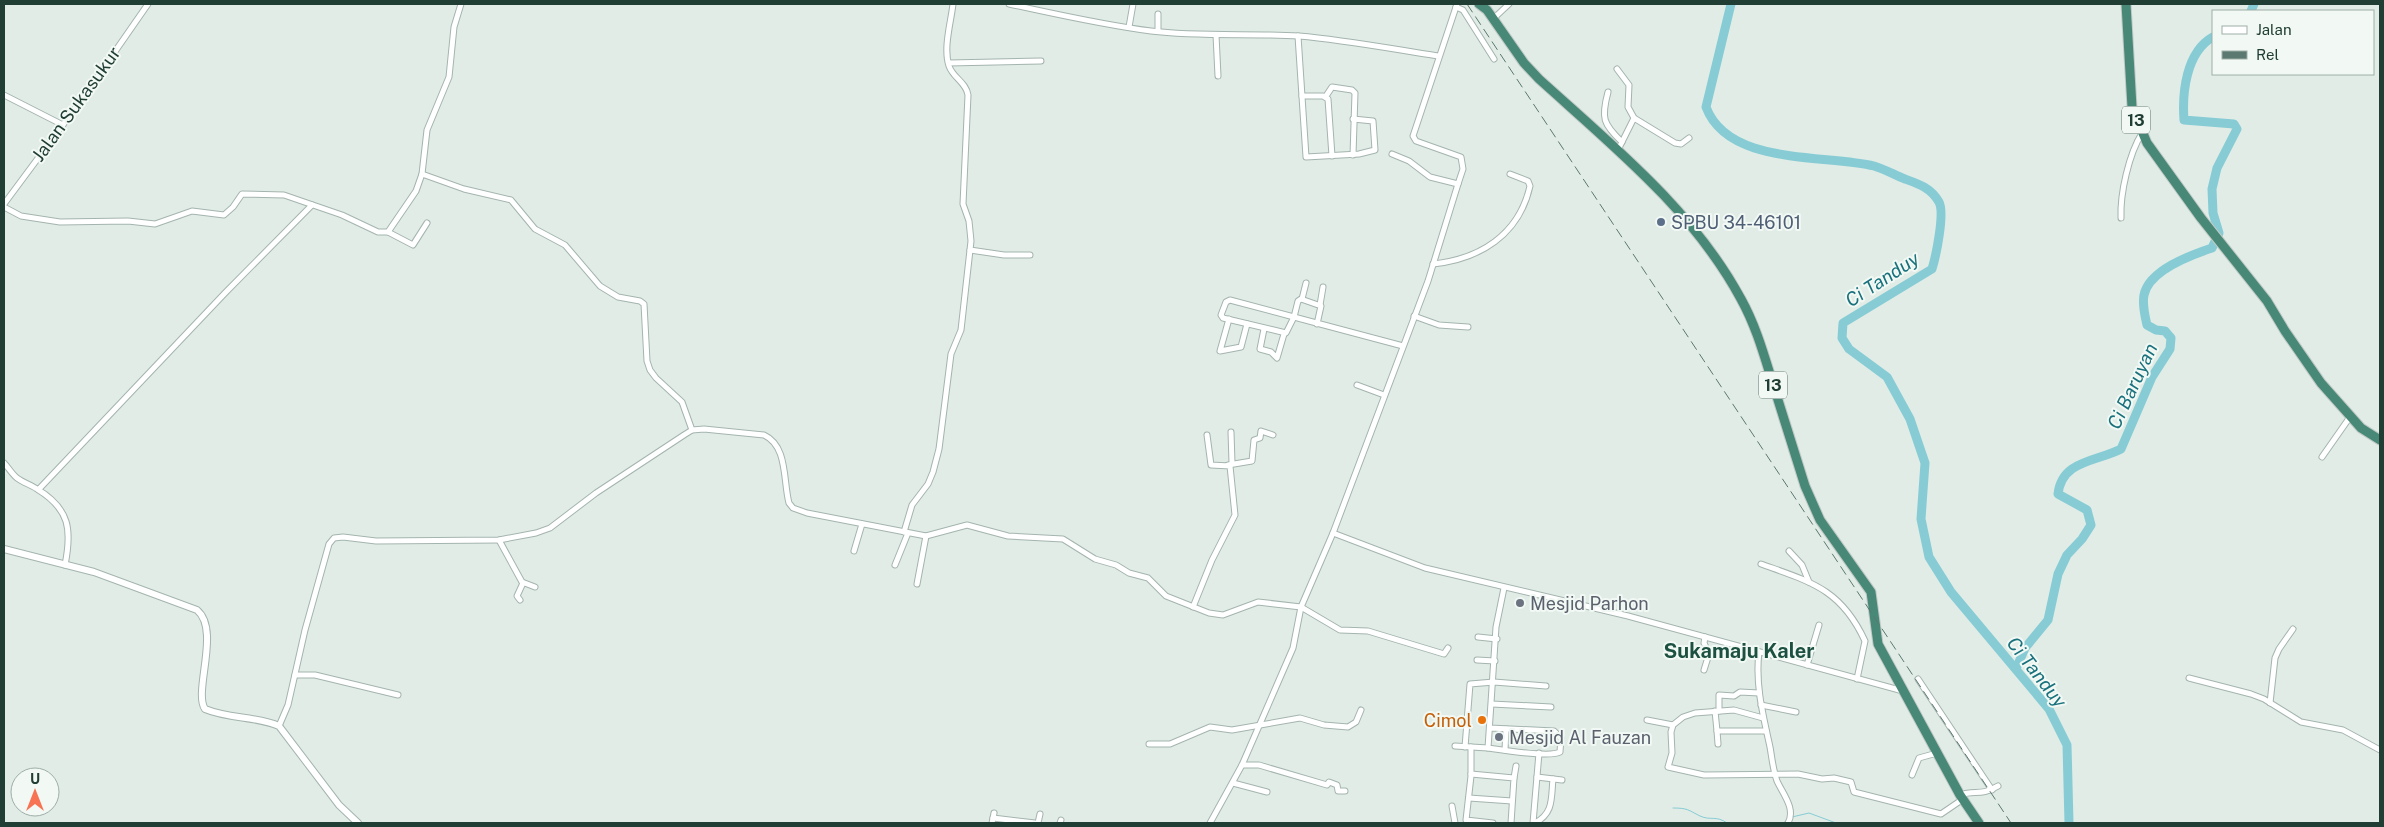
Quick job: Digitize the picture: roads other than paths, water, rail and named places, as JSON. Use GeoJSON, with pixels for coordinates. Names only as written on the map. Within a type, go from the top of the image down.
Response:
{"type":"FeatureCollection","features":[{"type":"Feature","properties":{"kind":"highway","name":"13"},"geometry":{"type":"LineString","coordinates":[[1479,4],[1493,19],[1524,63],[1539,79],[1620,146],[1700,237],[1723,268],[1742,300],[1761,345],[1809,498],[1820,520],[1871,592],[1878,644],[1937,753],[1979,823]]}},
{"type":"Feature","properties":{"kind":"highway","name":"13"},"geometry":{"type":"LineString","coordinates":[[2126,4],[2132,107],[2142,133],[2201,218],[2267,301],[2321,383],[2361,428],[2380,440]]}},
{"type":"Feature","properties":{"kind":"street","name":"Jalan Sukasukur"},"geometry":{"type":"LineString","coordinates":[[4,206],[148,4]]}},
{"type":"Feature","properties":{"kind":"street"},"geometry":{"type":"LineString","coordinates":[[388,232],[412,196],[422,174],[426,130],[449,76],[454,27],[461,4]]}},
{"type":"Feature","properties":{"kind":"street"},"geometry":{"type":"LineString","coordinates":[[895,566],[912,505],[928,484],[939,449],[951,354],[961,330],[970,250],[970,227],[963,204],[968,95],[967,88],[955,76],[949,63],[948,51],[953,4]]}},
{"type":"Feature","properties":{"kind":"street"},"geometry":{"type":"LineString","coordinates":[[1009,4],[1158,31],[1216,36],[1298,36],[1356,42],[1438,56]]}},
{"type":"Feature","properties":{"kind":"street"},"geometry":{"type":"LineString","coordinates":[[1129,27],[1133,4]]}},
{"type":"Feature","properties":{"kind":"street"},"geometry":{"type":"LineString","coordinates":[[1493,19],[1509,4]]}},
{"type":"Feature","properties":{"kind":"street"},"geometry":{"type":"LineString","coordinates":[[1210,823],[1242,765],[1293,648],[1301,607],[1333,533],[1403,346],[1433,264],[1463,169],[1460,157],[1416,141],[1413,136],[1456,5],[1463,10],[1494,59]]}},
{"type":"Feature","properties":{"kind":"street"},"geometry":{"type":"LineString","coordinates":[[1158,14],[1158,31]]}},
{"type":"Feature","properties":{"kind":"street"},"geometry":{"type":"LineString","coordinates":[[1216,36],[1218,76]]}},
{"type":"Feature","properties":{"kind":"street"},"geometry":{"type":"LineString","coordinates":[[1298,36],[1306,157],[1353,155],[1374,150],[1374,122],[1369,119],[1353,119]]}},
{"type":"Feature","properties":{"kind":"street"},"geometry":{"type":"LineString","coordinates":[[949,63],[1041,61]]}},
{"type":"Feature","properties":{"kind":"street"},"geometry":{"type":"LineString","coordinates":[[1617,69],[1629,85],[1628,107],[1634,118],[1675,143],[1681,144],[1689,138]]}},
{"type":"Feature","properties":{"kind":"street"},"geometry":{"type":"LineString","coordinates":[[1326,96],[1332,87],[1354,92],[1353,155]]}},
{"type":"Feature","properties":{"kind":"street"},"geometry":{"type":"LineString","coordinates":[[1608,92],[1604,106],[1604,120],[1620,146],[1634,118]]}},
{"type":"Feature","properties":{"kind":"street"},"geometry":{"type":"LineString","coordinates":[[4,95],[63,125]]}},
{"type":"Feature","properties":{"kind":"street"},"geometry":{"type":"LineString","coordinates":[[1302,96],[1326,96]]}},
{"type":"Feature","properties":{"kind":"street"},"geometry":{"type":"LineString","coordinates":[[1326,96],[1328,99],[1332,156]]}},
{"type":"Feature","properties":{"kind":"street"},"geometry":{"type":"LineString","coordinates":[[2121,218],[2121,200],[2135,145],[2142,133]]}},
{"type":"Feature","properties":{"kind":"street"},"geometry":{"type":"LineString","coordinates":[[1392,154],[1409,161],[1430,176],[1458,184]]}},
{"type":"Feature","properties":{"kind":"street"},"geometry":{"type":"LineString","coordinates":[[422,174],[464,189],[511,200],[535,230],[565,245],[600,286],[618,297],[640,301],[644,304],[647,362],[650,370],[682,402],[692,430]]}},
{"type":"Feature","properties":{"kind":"street"},"geometry":{"type":"LineString","coordinates":[[1433,264],[1466,259],[1506,233],[1518,216],[1530,186],[1528,181],[1510,174]]}},
{"type":"Feature","properties":{"kind":"street"},"geometry":{"type":"LineString","coordinates":[[4,206],[14,214],[47,221],[137,221],[155,224],[192,211],[224,215],[233,207],[239,196],[245,194],[279,194],[342,215],[378,232],[388,232],[413,245],[427,222]]}},
{"type":"Feature","properties":{"kind":"street"},"geometry":{"type":"LineString","coordinates":[[39,489],[225,292],[312,205]]}},
{"type":"Feature","properties":{"kind":"street"},"geometry":{"type":"LineString","coordinates":[[970,250],[1004,255],[1030,255]]}},
{"type":"Feature","properties":{"kind":"street"},"geometry":{"type":"LineString","coordinates":[[1264,329],[1260,349],[1271,352],[1277,358],[1284,334],[1288,331],[1294,317],[1298,301],[1302,299],[1306,283]]}},
{"type":"Feature","properties":{"kind":"street"},"geometry":{"type":"LineString","coordinates":[[1317,324],[1324,287]]}},
{"type":"Feature","properties":{"kind":"street"},"geometry":{"type":"LineString","coordinates":[[1302,299],[1320,305]]}},
{"type":"Feature","properties":{"kind":"street"},"geometry":{"type":"LineString","coordinates":[[1284,334],[1223,318],[1221,315],[1226,302],[1230,300],[1403,346]]}},
{"type":"Feature","properties":{"kind":"street"},"geometry":{"type":"LineString","coordinates":[[1414,316],[1439,325],[1468,328]]}},
{"type":"Feature","properties":{"kind":"street"},"geometry":{"type":"LineString","coordinates":[[1228,320],[1220,351],[1241,347],[1246,324]]}},
{"type":"Feature","properties":{"kind":"street"},"geometry":{"type":"LineString","coordinates":[[1357,385],[1384,395]]}},
{"type":"Feature","properties":{"kind":"street"},"geometry":{"type":"LineString","coordinates":[[2322,457],[2350,417]]}},
{"type":"Feature","properties":{"kind":"street"},"geometry":{"type":"LineString","coordinates":[[279,726],[288,704],[305,630],[329,544],[334,538],[343,536],[376,542],[499,540],[550,528],[596,492],[692,430],[731,432],[770,438],[781,457],[787,494],[794,508],[818,516],[926,536],[967,525],[1008,536],[1063,539],[1095,559],[1116,565],[1129,573],[1148,578],[1166,596],[1216,615],[1231,612],[1252,602],[1301,607],[1337,630],[1368,631],[1420,648],[1447,651]]}},
{"type":"Feature","properties":{"kind":"street"},"geometry":{"type":"LineString","coordinates":[[1207,435],[1211,465],[1252,461],[1254,440],[1260,438],[1261,430],[1273,435]]}},
{"type":"Feature","properties":{"kind":"street"},"geometry":{"type":"LineString","coordinates":[[1193,607],[1212,560],[1235,515],[1230,464],[1231,432]]}},
{"type":"Feature","properties":{"kind":"street"},"geometry":{"type":"LineString","coordinates":[[4,463],[17,478],[39,489],[54,502],[66,518],[70,543],[65,565]]}},
{"type":"Feature","properties":{"kind":"street"},"geometry":{"type":"LineString","coordinates":[[854,551],[861,535],[862,524]]}},
{"type":"Feature","properties":{"kind":"street"},"geometry":{"type":"LineString","coordinates":[[1333,533],[1425,568],[1705,637],[1904,692]]}},
{"type":"Feature","properties":{"kind":"street"},"geometry":{"type":"LineString","coordinates":[[917,584],[926,536]]}},
{"type":"Feature","properties":{"kind":"street"},"geometry":{"type":"LineString","coordinates":[[499,540],[523,583],[535,587]]}},
{"type":"Feature","properties":{"kind":"street"},"geometry":{"type":"LineString","coordinates":[[4,549],[94,572],[198,610],[204,619],[207,641],[201,698],[205,709],[225,716],[268,722],[279,726],[339,805],[358,823]]}},
{"type":"Feature","properties":{"kind":"street"},"geometry":{"type":"LineString","coordinates":[[1789,551],[1802,565],[1808,582]]}},
{"type":"Feature","properties":{"kind":"street"},"geometry":{"type":"LineString","coordinates":[[1761,564],[1808,582],[1842,603],[1863,638],[1865,650],[1857,678]]}},
{"type":"Feature","properties":{"kind":"street"},"geometry":{"type":"LineString","coordinates":[[520,600],[517,596],[523,583]]}},
{"type":"Feature","properties":{"kind":"street"},"geometry":{"type":"LineString","coordinates":[[1488,748],[1498,618],[1504,588]]}},
{"type":"Feature","properties":{"kind":"street"},"geometry":{"type":"LineString","coordinates":[[1807,665],[1819,625]]}},
{"type":"Feature","properties":{"kind":"street"},"geometry":{"type":"LineString","coordinates":[[2270,703],[2275,658],[2293,629]]}},
{"type":"Feature","properties":{"kind":"street"},"geometry":{"type":"LineString","coordinates":[[1478,636],[1497,639]]}},
{"type":"Feature","properties":{"kind":"street"},"geometry":{"type":"LineString","coordinates":[[1704,670],[1709,654],[1704,643],[1705,637]]}},
{"type":"Feature","properties":{"kind":"street"},"geometry":{"type":"LineString","coordinates":[[1759,652],[1759,693],[1763,718],[1774,773],[1790,804],[1789,819]]}},
{"type":"Feature","properties":{"kind":"street"},"geometry":{"type":"LineString","coordinates":[[1477,660],[1495,662]]}},
{"type":"Feature","properties":{"kind":"street"},"geometry":{"type":"LineString","coordinates":[[295,675],[314,675],[398,695]]}},
{"type":"Feature","properties":{"kind":"street"},"geometry":{"type":"LineString","coordinates":[[2189,678],[2252,694],[2301,722],[2343,730],[2380,750]]}},
{"type":"Feature","properties":{"kind":"street"},"geometry":{"type":"LineString","coordinates":[[1918,679],[1992,790]]}},
{"type":"Feature","properties":{"kind":"street"},"geometry":{"type":"LineString","coordinates":[[1466,820],[1471,774],[1468,747],[1470,685],[1494,682],[1546,686]]}},
{"type":"Feature","properties":{"kind":"street"},"geometry":{"type":"LineString","coordinates":[[1718,744],[1717,695],[1734,696],[1740,692],[1759,693]]}},
{"type":"Feature","properties":{"kind":"street"},"geometry":{"type":"LineString","coordinates":[[1492,704],[1551,707]]}},
{"type":"Feature","properties":{"kind":"street"},"geometry":{"type":"LineString","coordinates":[[1761,705],[1796,712]]}},
{"type":"Feature","properties":{"kind":"street"},"geometry":{"type":"LineString","coordinates":[[1149,744],[1170,744],[1210,727],[1232,730],[1302,718],[1315,723],[1348,727],[1354,724],[1361,710]]}},
{"type":"Feature","properties":{"kind":"street"},"geometry":{"type":"LineString","coordinates":[[1647,720],[1673,725],[1690,714],[1717,711],[1739,711],[1763,718]]}},
{"type":"Feature","properties":{"kind":"street"},"geometry":{"type":"LineString","coordinates":[[1673,725],[1672,752],[1668,764],[1670,769],[1711,776],[1774,773],[1798,774],[1822,779],[1834,778],[1851,782],[1854,792],[1941,814],[1967,792],[1979,794],[1998,786]]}},
{"type":"Feature","properties":{"kind":"street"},"geometry":{"type":"LineString","coordinates":[[1455,746],[1559,753],[1561,738],[1557,732],[1490,728]]}},
{"type":"Feature","properties":{"kind":"street"},"geometry":{"type":"LineString","coordinates":[[1505,750],[1506,728]]}},
{"type":"Feature","properties":{"kind":"street"},"geometry":{"type":"LineString","coordinates":[[1717,732],[1766,731]]}},
{"type":"Feature","properties":{"kind":"street"},"geometry":{"type":"LineString","coordinates":[[1539,753],[1534,823],[1543,819],[1549,811],[1553,779]]}},
{"type":"Feature","properties":{"kind":"street"},"geometry":{"type":"LineString","coordinates":[[1912,775],[1919,758],[1937,753]]}},
{"type":"Feature","properties":{"kind":"street"},"geometry":{"type":"LineString","coordinates":[[1242,765],[1249,767],[1259,765],[1327,785],[1329,782],[1337,785],[1338,791],[1345,791]]}},
{"type":"Feature","properties":{"kind":"street"},"geometry":{"type":"LineString","coordinates":[[1511,823],[1516,766]]}},
{"type":"Feature","properties":{"kind":"street"},"geometry":{"type":"LineString","coordinates":[[1471,774],[1514,778]]}},
{"type":"Feature","properties":{"kind":"street"},"geometry":{"type":"LineString","coordinates":[[1537,777],[1562,780]]}},
{"type":"Feature","properties":{"kind":"street"},"geometry":{"type":"LineString","coordinates":[[1233,783],[1267,792]]}},
{"type":"Feature","properties":{"kind":"street"},"geometry":{"type":"LineString","coordinates":[[1469,798],[1512,801]]}},
{"type":"Feature","properties":{"kind":"street"},"geometry":{"type":"LineString","coordinates":[[1452,806],[1454,822],[1466,820],[1494,823]]}},
{"type":"Feature","properties":{"kind":"street"},"geometry":{"type":"LineString","coordinates":[[993,818],[1036,823],[1040,814]]}},
{"type":"Feature","properties":{"kind":"waterway","name":"Ci Tanduy"},"geometry":{"type":"LineString","coordinates":[[1731,4],[1706,107],[1718,126],[1735,139],[1756,148],[1805,158],[1854,162],[1878,167],[1924,187],[1939,202],[1941,215],[1938,245],[1932,269],[1843,323],[1842,338],[1849,349],[1887,377],[1910,419],[1925,463],[1921,519],[1929,557],[1951,592],[2049,709],[2067,745],[2069,823]]}},
{"type":"Feature","properties":{"kind":"waterway","name":"Ci Baruyan"},"geometry":{"type":"LineString","coordinates":[[2251,10],[2254,4]]}},
{"type":"Feature","properties":{"kind":"waterway","name":"Ci Baruyan"},"geometry":{"type":"LineString","coordinates":[[2016,669],[2025,648],[2048,620],[2058,574],[2067,555],[2082,539],[2091,525],[2087,510],[2058,494],[2061,483],[2066,474],[2073,468],[2121,449],[2152,377],[2170,349],[2171,338],[2165,331],[2156,330],[2147,325],[2143,303],[2147,286],[2162,271],[2172,265],[2212,248],[2219,233],[2213,213],[2212,189],[2217,168],[2237,129],[2234,124],[2184,120],[2185,86],[2191,63],[2197,52],[2212,38]]}},
{"type":"Feature","properties":{"kind":"waterway"},"geometry":{"type":"LineString","coordinates":[[1673,808],[1685,809],[1700,816],[1720,819],[1727,823]]}},
{"type":"Feature","properties":{"kind":"waterway"},"geometry":{"type":"LineString","coordinates":[[1792,817],[1809,813],[1836,823]]}},
{"type":"Feature","properties":{"kind":"waterway"},"geometry":{"type":"LineString","coordinates":[[1784,823],[1788,818]]}},
{"type":"Feature","properties":{"kind":"railway"},"geometry":{"type":"LineString","coordinates":[[1467,4],[2011,823]]}},
{"type":"Feature","properties":{"kind":"place","name":"SPBU 34-46101"},"geometry":{"type":"Point","coordinates":[1661,222]}},
{"type":"Feature","properties":{"kind":"place","name":"Mesjid Parhon"},"geometry":{"type":"Point","coordinates":[1520,603]}},
{"type":"Feature","properties":{"kind":"place","name":"Cimol"},"geometry":{"type":"Point","coordinates":[1482,720]}},
{"type":"Feature","properties":{"kind":"place","name":"Mesjid Al Fauzan"},"geometry":{"type":"Point","coordinates":[1499,737]}},
{"type":"Feature","properties":{"kind":"district","name":"Sukamaju Kaler"},"geometry":{"type":"Point","coordinates":[1739,651]}}]}
